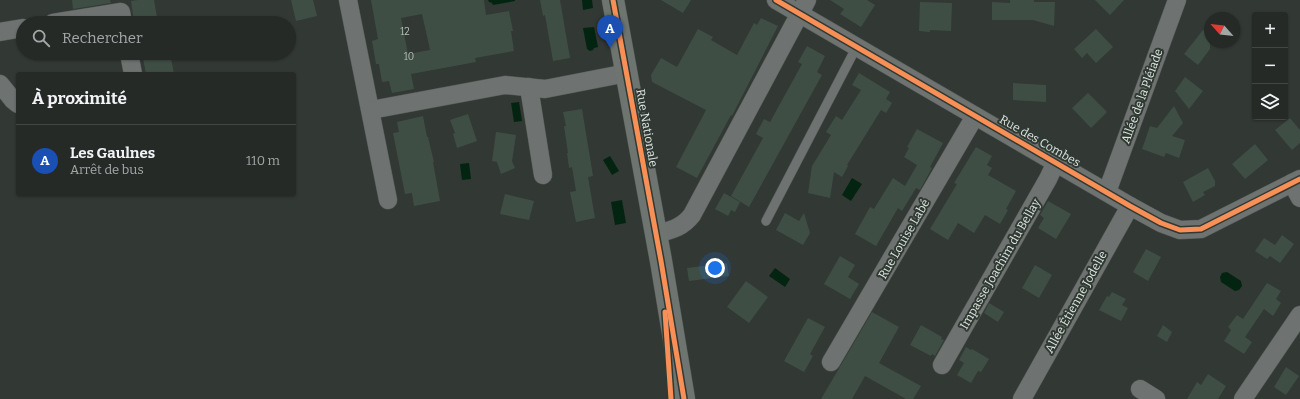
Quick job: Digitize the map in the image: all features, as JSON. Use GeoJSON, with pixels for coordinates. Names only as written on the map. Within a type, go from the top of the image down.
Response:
{"type":"FeatureCollection","features":[{"type":"Feature","properties":{"kind":"main road","name":"Rue Nationale"},"geometry":{"type":"LineString","coordinates":[[614,0],[661,260],[684,399]]}},
{"type":"Feature","properties":{"kind":"main road","name":"Rue Nationale"},"geometry":{"type":"LineString","coordinates":[[661,260],[670,399]]}},
{"type":"Feature","properties":{"kind":"street"},"geometry":{"type":"LineString","coordinates":[[348,0],[388,200]]}},
{"type":"Feature","properties":{"kind":"street","name":"Rue des Combes"},"geometry":{"type":"LineString","coordinates":[[776,0],[803,7],[857,46],[975,116],[1130,206],[1161,223],[1180,230],[1201,229],[1297,187]]}},
{"type":"Feature","properties":{"kind":"street","name":"Allée de la Pléiade"},"geometry":{"type":"LineString","coordinates":[[1107,192],[1177,0]]}},
{"type":"Feature","properties":{"kind":"street"},"geometry":{"type":"LineString","coordinates":[[656,234],[680,227],[692,215],[803,7]]}},
{"type":"Feature","properties":{"kind":"street"},"geometry":{"type":"LineString","coordinates":[[96,16],[121,12],[122,16]]}},
{"type":"Feature","properties":{"kind":"street"},"geometry":{"type":"LineString","coordinates":[[0,32],[16,29]]}},
{"type":"Feature","properties":{"kind":"street"},"geometry":{"type":"LineString","coordinates":[[130,60],[133,72]]}},
{"type":"Feature","properties":{"kind":"street"},"geometry":{"type":"LineString","coordinates":[[371,110],[505,85],[545,89],[627,73]]}},
{"type":"Feature","properties":{"kind":"street"},"geometry":{"type":"LineString","coordinates":[[0,84],[16,102]]}},
{"type":"Feature","properties":{"kind":"street"},"geometry":{"type":"LineString","coordinates":[[529,87],[543,175]]}},
{"type":"Feature","properties":{"kind":"street","name":"Rue Louise Labé"},"geometry":{"type":"LineString","coordinates":[[832,362],[975,116]]}},
{"type":"Feature","properties":{"kind":"street","name":"Impasse Joachim du Bellay"},"geometry":{"type":"LineString","coordinates":[[942,365],[1048,179],[1056,162]]}},
{"type":"Feature","properties":{"kind":"street","name":"Allée Étienne Jodelle"},"geometry":{"type":"LineString","coordinates":[[1022,399],[1130,206]]}},
{"type":"Feature","properties":{"kind":"street"},"geometry":{"type":"LineString","coordinates":[[1243,399],[1300,315]]}},
{"type":"Feature","properties":{"kind":"street"},"geometry":{"type":"LineString","coordinates":[[1140,389],[1156,399]]}},
{"type":"Feature","properties":{"kind":"lane"},"geometry":{"type":"LineString","coordinates":[[766,221],[857,46]]}},
{"type":"Feature","properties":{"kind":"shaded area"},"geometry":{"type":"Polygon","coordinates":[[[488,0],[515,0],[515,1],[493,5],[488,0]]]}},
{"type":"Feature","properties":{"kind":"shaded area"},"geometry":{"type":"Polygon","coordinates":[[[582,0],[592,0],[593,8],[583,10],[582,0]]]}},
{"type":"Feature","properties":{"kind":"shaded area"},"geometry":{"type":"Polygon","coordinates":[[[594,27],[598,47],[590,51],[587,49],[583,28],[594,27]]]}},
{"type":"Feature","properties":{"kind":"shaded area"},"geometry":{"type":"Polygon","coordinates":[[[519,102],[522,121],[514,122],[511,103],[519,102]]]}},
{"type":"Feature","properties":{"kind":"shaded area"},"geometry":{"type":"Polygon","coordinates":[[[610,156],[619,171],[612,175],[603,160],[610,156]]]}},
{"type":"Feature","properties":{"kind":"shaded area"},"geometry":{"type":"Polygon","coordinates":[[[469,163],[471,179],[462,180],[460,164],[469,163]]]}},
{"type":"Feature","properties":{"kind":"shaded area"},"geometry":{"type":"Polygon","coordinates":[[[852,178],[862,184],[851,201],[842,195],[852,178]]]}},
{"type":"Feature","properties":{"kind":"shaded area"},"geometry":{"type":"Polygon","coordinates":[[[622,200],[626,223],[615,225],[611,202],[622,200]]]}},
{"type":"Feature","properties":{"kind":"shaded area"},"geometry":{"type":"Polygon","coordinates":[[[775,268],[790,279],[785,287],[769,276],[775,268]]]}},
{"type":"Feature","properties":{"kind":"shaded area"},"geometry":{"type":"Polygon","coordinates":[[[1227,272],[1241,281],[1242,286],[1239,290],[1235,291],[1221,282],[1220,277],[1222,273],[1227,272]]]}},
{"type":"Feature","properties":{"kind":"building"},"geometry":{"type":"Polygon","coordinates":[[[72,0],[110,0],[111,3],[73,9],[72,0]]]}},
{"type":"Feature","properties":{"kind":"building"},"geometry":{"type":"Polygon","coordinates":[[[154,0],[157,16],[133,16],[131,1],[154,0]]]}},
{"type":"Feature","properties":{"kind":"building"},"geometry":{"type":"Polygon","coordinates":[[[291,0],[313,0],[317,16],[296,21],[291,0]]]}},
{"type":"Feature","properties":{"kind":"building"},"geometry":{"type":"Polygon","coordinates":[[[371,0],[484,0],[486,15],[509,11],[513,31],[511,31],[514,51],[475,58],[476,62],[411,74],[414,89],[392,93],[389,81],[382,82],[379,64],[376,64],[372,41],[378,39],[371,0]],[[422,14],[401,18],[408,54],[430,50],[422,14]]]}},
{"type":"Feature","properties":{"kind":"building"},"geometry":{"type":"Polygon","coordinates":[[[540,0],[560,0],[570,58],[553,61],[545,15],[543,16],[540,0]]]}},
{"type":"Feature","properties":{"kind":"building"},"geometry":{"type":"Polygon","coordinates":[[[661,0],[691,0],[683,13],[661,0]]]}},
{"type":"Feature","properties":{"kind":"building"},"geometry":{"type":"Polygon","coordinates":[[[830,0],[867,0],[875,5],[861,27],[840,14],[844,9],[830,0]]]}},
{"type":"Feature","properties":{"kind":"building"},"geometry":{"type":"Polygon","coordinates":[[[1010,0],[1055,2],[1054,26],[1033,20],[992,20],[992,2],[1010,3],[1010,0]]]}},
{"type":"Feature","properties":{"kind":"building"},"geometry":{"type":"Polygon","coordinates":[[[1095,0],[1124,0],[1110,15],[1095,0]]]}},
{"type":"Feature","properties":{"kind":"building"},"geometry":{"type":"Polygon","coordinates":[[[920,2],[952,3],[951,31],[919,31],[920,2]]]}},
{"type":"Feature","properties":{"kind":"building"},"geometry":{"type":"Polygon","coordinates":[[[761,18],[778,26],[732,116],[731,115],[697,178],[676,167],[706,110],[652,82],[651,75],[661,58],[677,67],[698,29],[713,37],[711,40],[737,55],[754,23],[757,25],[761,18]]]}},
{"type":"Feature","properties":{"kind":"building"},"geometry":{"type":"Polygon","coordinates":[[[1096,29],[1113,47],[1096,63],[1087,53],[1082,58],[1074,49],[1096,29]]]}},
{"type":"Feature","properties":{"kind":"building"},"geometry":{"type":"Polygon","coordinates":[[[1203,30],[1204,48],[1210,49],[1198,65],[1184,54],[1203,30]]]}},
{"type":"Feature","properties":{"kind":"building"},"geometry":{"type":"Polygon","coordinates":[[[807,46],[825,56],[817,72],[822,75],[749,207],[731,196],[763,138],[756,134],[758,130],[764,119],[770,122],[802,64],[798,62],[807,46]]]}},
{"type":"Feature","properties":{"kind":"building"},"geometry":{"type":"Polygon","coordinates":[[[143,60],[171,60],[174,72],[146,72],[143,60]]]}},
{"type":"Feature","properties":{"kind":"building"},"geometry":{"type":"Polygon","coordinates":[[[859,73],[890,92],[886,99],[892,103],[886,113],[881,110],[847,165],[848,166],[842,177],[834,172],[830,198],[808,193],[812,166],[831,135],[826,132],[836,116],[842,120],[861,90],[852,85],[859,73]]]}},
{"type":"Feature","properties":{"kind":"building"},"geometry":{"type":"Polygon","coordinates":[[[1185,77],[1203,91],[1189,109],[1175,91],[1185,77]]]}},
{"type":"Feature","properties":{"kind":"building"},"geometry":{"type":"Polygon","coordinates":[[[1013,83],[1046,85],[1046,102],[1013,100],[1013,83]]]}},
{"type":"Feature","properties":{"kind":"building"},"geometry":{"type":"Polygon","coordinates":[[[1088,93],[1107,112],[1091,128],[1072,108],[1088,93]]]}},
{"type":"Feature","properties":{"kind":"building"},"geometry":{"type":"Polygon","coordinates":[[[1174,106],[1183,123],[1172,136],[1185,140],[1179,158],[1166,153],[1164,157],[1142,149],[1150,126],[1157,128],[1174,106]]]}},
{"type":"Feature","properties":{"kind":"building"},"geometry":{"type":"Polygon","coordinates":[[[582,109],[593,176],[588,177],[595,218],[576,222],[570,192],[576,191],[572,167],[569,168],[564,126],[566,126],[563,112],[582,109]]]}},
{"type":"Feature","properties":{"kind":"building"},"geometry":{"type":"Polygon","coordinates":[[[468,114],[477,141],[457,148],[453,134],[455,133],[450,120],[468,114]]]}},
{"type":"Feature","properties":{"kind":"building"},"geometry":{"type":"Polygon","coordinates":[[[423,116],[434,162],[440,201],[414,206],[412,193],[405,194],[393,133],[399,132],[397,122],[423,116]]]}},
{"type":"Feature","properties":{"kind":"building"},"geometry":{"type":"Polygon","coordinates":[[[1290,118],[1300,130],[1300,143],[1292,150],[1275,130],[1290,118]]]}},
{"type":"Feature","properties":{"kind":"building"},"geometry":{"type":"Polygon","coordinates":[[[917,129],[943,143],[920,190],[916,188],[902,211],[898,208],[876,246],[855,234],[870,207],[874,209],[893,178],[905,186],[917,165],[904,157],[909,148],[907,147],[917,129]]]}},
{"type":"Feature","properties":{"kind":"building"},"geometry":{"type":"Polygon","coordinates":[[[496,132],[516,135],[512,161],[515,168],[501,174],[497,162],[492,161],[496,132]]]}},
{"type":"Feature","properties":{"kind":"building"},"geometry":{"type":"Polygon","coordinates":[[[1255,144],[1268,160],[1245,179],[1232,164],[1255,144]]]}},
{"type":"Feature","properties":{"kind":"building"},"geometry":{"type":"Polygon","coordinates":[[[976,147],[992,156],[987,165],[992,168],[988,175],[1016,191],[1000,224],[985,215],[974,233],[958,223],[948,240],[930,229],[957,184],[954,183],[976,147]]]}},
{"type":"Feature","properties":{"kind":"building"},"geometry":{"type":"Polygon","coordinates":[[[1208,168],[1215,181],[1215,186],[1203,192],[1205,195],[1193,202],[1183,182],[1208,168]]]}},
{"type":"Feature","properties":{"kind":"building"},"geometry":{"type":"Polygon","coordinates":[[[724,193],[740,202],[735,212],[731,210],[728,216],[715,209],[724,193]]]}},
{"type":"Feature","properties":{"kind":"building"},"geometry":{"type":"Polygon","coordinates":[[[505,194],[534,201],[529,220],[500,214],[505,194]]]}},
{"type":"Feature","properties":{"kind":"building"},"geometry":{"type":"Polygon","coordinates":[[[1048,201],[1071,214],[1056,239],[1038,228],[1044,218],[1040,215],[1048,201]]]}},
{"type":"Feature","properties":{"kind":"building"},"geometry":{"type":"Polygon","coordinates":[[[785,213],[799,221],[804,213],[810,233],[803,245],[776,230],[785,213]]]}},
{"type":"Feature","properties":{"kind":"building"},"geometry":{"type":"Polygon","coordinates":[[[1282,235],[1294,244],[1280,263],[1270,256],[1267,259],[1255,251],[1264,238],[1275,245],[1282,235]]]}},
{"type":"Feature","properties":{"kind":"building"},"geometry":{"type":"Polygon","coordinates":[[[1146,249],[1161,257],[1148,281],[1133,272],[1146,249]]]}},
{"type":"Feature","properties":{"kind":"building"},"geometry":{"type":"Polygon","coordinates":[[[840,256],[855,265],[848,277],[859,284],[850,299],[824,284],[840,256]]]}},
{"type":"Feature","properties":{"kind":"building"},"geometry":{"type":"Polygon","coordinates":[[[727,263],[729,276],[689,281],[687,268],[727,263]]]}},
{"type":"Feature","properties":{"kind":"building"},"geometry":{"type":"Polygon","coordinates":[[[1035,265],[1052,275],[1039,298],[1022,288],[1035,265]]]}},
{"type":"Feature","properties":{"kind":"building"},"geometry":{"type":"Polygon","coordinates":[[[746,281],[768,297],[749,323],[727,307],[746,281]]]}},
{"type":"Feature","properties":{"kind":"building"},"geometry":{"type":"Polygon","coordinates":[[[1267,283],[1281,291],[1276,299],[1281,303],[1273,316],[1264,309],[1245,337],[1252,342],[1244,354],[1224,341],[1231,330],[1228,327],[1237,315],[1243,319],[1267,283]]]}},
{"type":"Feature","properties":{"kind":"building"},"geometry":{"type":"Polygon","coordinates":[[[1112,292],[1126,299],[1122,305],[1128,308],[1121,321],[1099,310],[1107,296],[1109,297],[1112,292]]]}},
{"type":"Feature","properties":{"kind":"building"},"geometry":{"type":"Polygon","coordinates":[[[989,303],[1004,312],[998,322],[984,313],[989,303]]]}},
{"type":"Feature","properties":{"kind":"building"},"geometry":{"type":"Polygon","coordinates":[[[872,312],[899,327],[879,363],[921,386],[913,399],[906,399],[865,376],[852,399],[821,399],[872,312]]]}},
{"type":"Feature","properties":{"kind":"building"},"geometry":{"type":"Polygon","coordinates":[[[808,318],[825,327],[810,354],[813,356],[804,372],[784,361],[808,318]]]}},
{"type":"Feature","properties":{"kind":"building"},"geometry":{"type":"Polygon","coordinates":[[[921,325],[942,337],[941,339],[944,340],[935,356],[932,354],[931,356],[910,345],[921,325]]]}},
{"type":"Feature","properties":{"kind":"building"},"geometry":{"type":"Polygon","coordinates":[[[1163,325],[1172,332],[1167,342],[1157,336],[1163,325]]]}},
{"type":"Feature","properties":{"kind":"building"},"geometry":{"type":"Polygon","coordinates":[[[966,347],[989,359],[981,372],[978,371],[971,383],[957,375],[964,363],[959,360],[966,347]]]}},
{"type":"Feature","properties":{"kind":"building"},"geometry":{"type":"Polygon","coordinates":[[[1286,367],[1299,376],[1286,395],[1274,387],[1286,367]]]}},
{"type":"Feature","properties":{"kind":"building"},"geometry":{"type":"Polygon","coordinates":[[[1208,374],[1226,386],[1218,399],[1187,399],[1197,382],[1201,385],[1208,374]]]}},
{"type":"Feature","properties":{"kind":"cycle path"},"geometry":{"type":"LineString","coordinates":[[613,0],[661,261],[684,399]]}},
{"type":"Feature","properties":{"kind":"cycle path"},"geometry":{"type":"LineString","coordinates":[[776,0],[1130,206],[1161,223],[1180,230],[1201,229],[1300,179]]}},
{"type":"Feature","properties":{"kind":"cycle path"},"geometry":{"type":"LineString","coordinates":[[665,312],[671,399]]}},
{"type":"Feature","properties":{"kind":"place","name":"Les Gaulnes"},"geometry":{"type":"Point","coordinates":[610,48]}}]}
